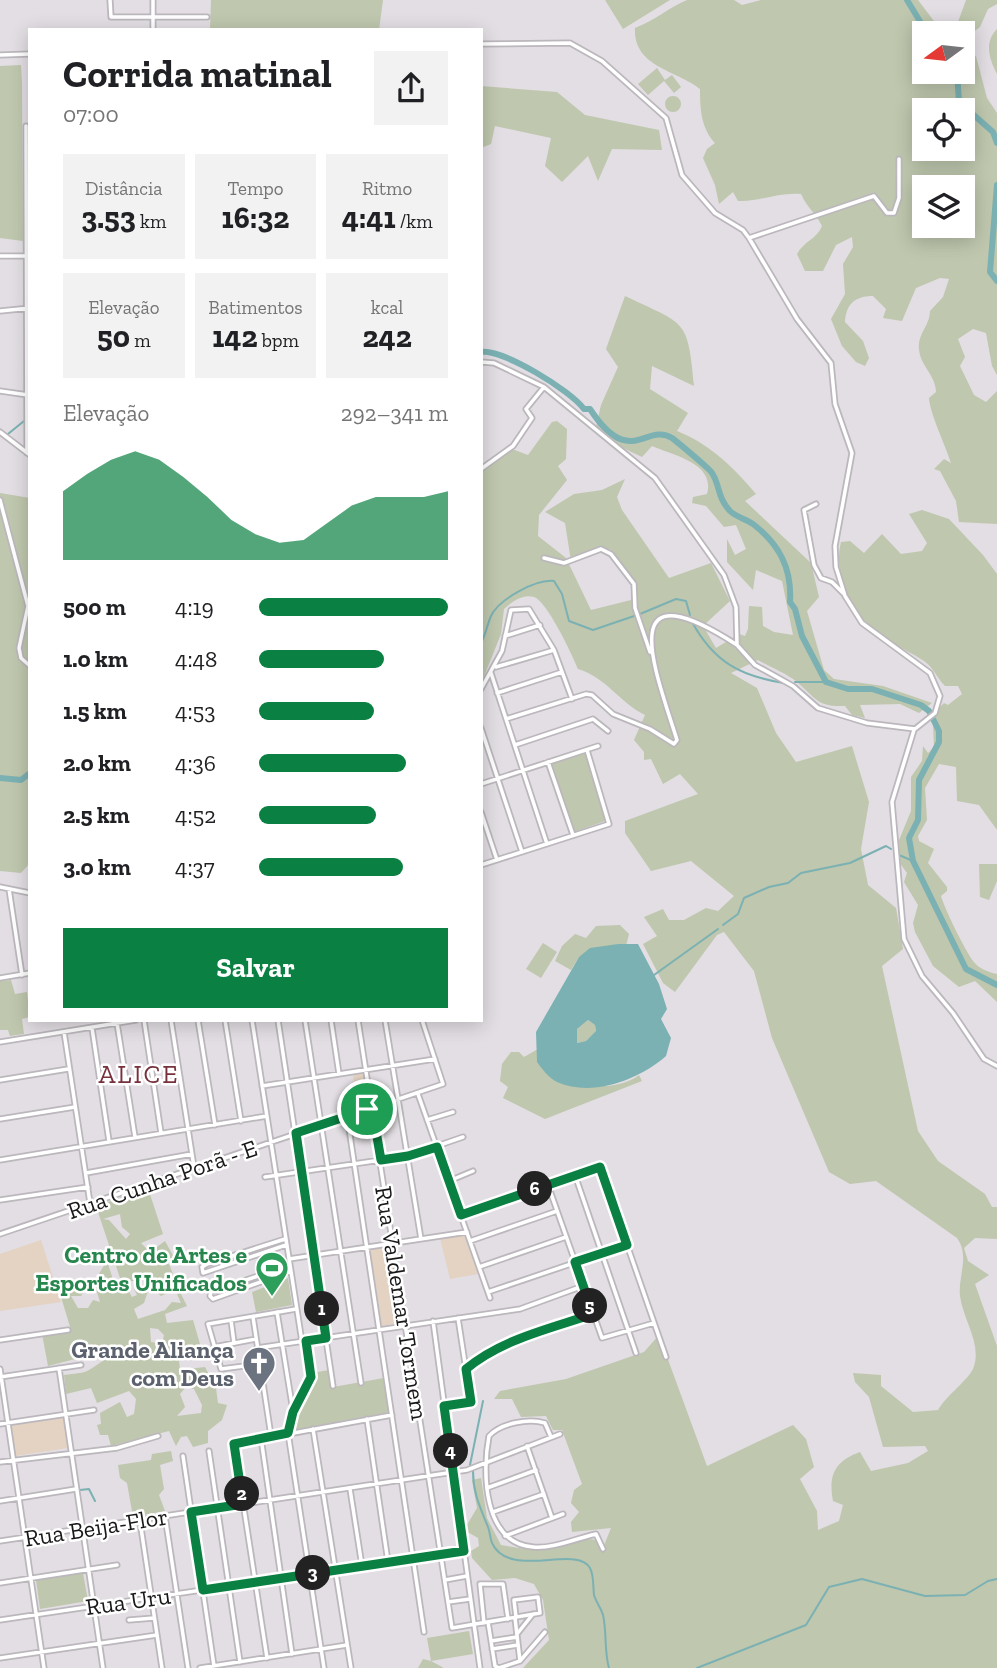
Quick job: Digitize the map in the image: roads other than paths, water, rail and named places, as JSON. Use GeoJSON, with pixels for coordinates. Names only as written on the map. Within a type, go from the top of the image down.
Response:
{"type":"FeatureCollection","features":[{"type":"Feature","properties":{"kind":"street"},"geometry":{"type":"LineString","coordinates":[[110,0],[110,15],[207,17]]}},
{"type":"Feature","properties":{"kind":"street"},"geometry":{"type":"LineString","coordinates":[[153,0],[153,28]]}},
{"type":"Feature","properties":{"kind":"street"},"geometry":{"type":"LineString","coordinates":[[483,44],[570,43],[602,61],[666,118],[682,175],[715,213],[743,230],[797,319],[831,363],[835,404],[852,453],[835,546],[836,567],[845,596]]}},
{"type":"Feature","properties":{"kind":"street"},"geometry":{"type":"LineString","coordinates":[[0,55],[28,54]]}},
{"type":"Feature","properties":{"kind":"street"},"geometry":{"type":"LineString","coordinates":[[0,391],[28,395],[26,127]]}},
{"type":"Feature","properties":{"kind":"street"},"geometry":{"type":"LineString","coordinates":[[749,238],[874,196],[887,213],[894,213],[899,198],[900,159]]}},
{"type":"Feature","properties":{"kind":"street"},"geometry":{"type":"LineString","coordinates":[[0,256],[26,256]]}},
{"type":"Feature","properties":{"kind":"street"},"geometry":{"type":"LineString","coordinates":[[0,311],[28,309]]}},
{"type":"Feature","properties":{"kind":"street"},"geometry":{"type":"LineString","coordinates":[[483,362],[494,363],[544,387],[655,478],[724,575],[736,607],[737,645]]}},
{"type":"Feature","properties":{"kind":"street"},"geometry":{"type":"LineString","coordinates":[[483,467],[518,440],[532,418],[526,409],[544,387]]}},
{"type":"Feature","properties":{"kind":"street"},"geometry":{"type":"LineString","coordinates":[[0,432],[28,453]]}},
{"type":"Feature","properties":{"kind":"street"},"geometry":{"type":"LineString","coordinates":[[0,500],[28,606],[19,648],[21,658],[28,664]]}},
{"type":"Feature","properties":{"kind":"street"},"geometry":{"type":"LineString","coordinates":[[816,504],[804,510],[814,565],[821,578],[832,582],[845,596],[862,623],[930,673],[940,696],[935,713],[915,729],[892,802],[904,939],[922,976],[940,996],[984,1059],[997,1066]]}},
{"type":"Feature","properties":{"kind":"street"},"geometry":{"type":"LineString","coordinates":[[506,719],[586,694],[592,695],[623,719],[676,743],[651,653],[635,608],[634,584],[611,554],[601,549],[564,563],[544,558]]}},
{"type":"Feature","properties":{"kind":"street"},"geometry":{"type":"LineString","coordinates":[[483,686],[494,667],[505,636],[508,616],[516,608],[529,609],[554,650],[572,699]]}},
{"type":"Feature","properties":{"kind":"street"},"geometry":{"type":"LineString","coordinates":[[651,653],[654,629],[660,618],[667,614],[694,619],[737,645],[755,665],[793,686],[818,708],[867,723],[915,729]]}},
{"type":"Feature","properties":{"kind":"street"},"geometry":{"type":"LineString","coordinates":[[505,636],[540,625]]}},
{"type":"Feature","properties":{"kind":"street"},"geometry":{"type":"LineString","coordinates":[[494,667],[554,650]]}},
{"type":"Feature","properties":{"kind":"street"},"geometry":{"type":"LineString","coordinates":[[497,693],[562,672]]}},
{"type":"Feature","properties":{"kind":"street"},"geometry":{"type":"LineString","coordinates":[[491,673],[547,844]]}},
{"type":"Feature","properties":{"kind":"street"},"geometry":{"type":"LineString","coordinates":[[514,745],[588,720],[597,720],[608,731]]}},
{"type":"Feature","properties":{"kind":"street"},"geometry":{"type":"LineString","coordinates":[[483,734],[522,852]]}},
{"type":"Feature","properties":{"kind":"street"},"geometry":{"type":"LineString","coordinates":[[483,784],[598,746]]}},
{"type":"Feature","properties":{"kind":"street"},"geometry":{"type":"LineString","coordinates":[[483,864],[608,824],[610,820],[587,750]]}},
{"type":"Feature","properties":{"kind":"street"},"geometry":{"type":"LineString","coordinates":[[548,762],[573,835]]}},
{"type":"Feature","properties":{"kind":"street"},"geometry":{"type":"LineString","coordinates":[[483,818],[497,860]]}},
{"type":"Feature","properties":{"kind":"street"},"geometry":{"type":"LineString","coordinates":[[0,887],[28,893]]}},
{"type":"Feature","properties":{"kind":"street"},"geometry":{"type":"LineString","coordinates":[[9,888],[22,975]]}},
{"type":"Feature","properties":{"kind":"street"},"geometry":{"type":"LineString","coordinates":[[0,978],[28,974]]}},
{"type":"Feature","properties":{"kind":"street"},"geometry":{"type":"LineString","coordinates":[[0,1042],[123,1022]]}},
{"type":"Feature","properties":{"kind":"street"},"geometry":{"type":"LineString","coordinates":[[144,1022],[161,1133]]}},
{"type":"Feature","properties":{"kind":"street"},"geometry":{"type":"LineString","coordinates":[[171,1022],[194,1167]]}},
{"type":"Feature","properties":{"kind":"street"},"geometry":{"type":"LineString","coordinates":[[198,1022],[215,1125]]}},
{"type":"Feature","properties":{"kind":"street"},"geometry":{"type":"LineString","coordinates":[[225,1022],[241,1121]]}},
{"type":"Feature","properties":{"kind":"street"},"geometry":{"type":"LineString","coordinates":[[252,1022],[296,1309],[311,1377],[293,1412],[288,1433],[324,1668]]}},
{"type":"Feature","properties":{"kind":"street"},"geometry":{"type":"LineString","coordinates":[[278,1022],[333,1385]]}},
{"type":"Feature","properties":{"kind":"street"},"geometry":{"type":"LineString","coordinates":[[305,1022],[361,1383]]}},
{"type":"Feature","properties":{"kind":"street"},"geometry":{"type":"LineString","coordinates":[[331,1022],[340,1074]]}},
{"type":"Feature","properties":{"kind":"street","name":"Rua Valdemar Tormem"},"geometry":{"type":"LineString","coordinates":[[358,1022],[452,1628],[475,1624]]}},
{"type":"Feature","properties":{"kind":"street"},"geometry":{"type":"LineString","coordinates":[[385,1022],[421,1239]]}},
{"type":"Feature","properties":{"kind":"street"},"geometry":{"type":"LineString","coordinates":[[262,1086],[435,1059],[423,1022]]}},
{"type":"Feature","properties":{"kind":"street"},"geometry":{"type":"LineString","coordinates":[[117,1023],[135,1138]]}},
{"type":"Feature","properties":{"kind":"street"},"geometry":{"type":"LineString","coordinates":[[92,1028],[108,1141]]}},
{"type":"Feature","properties":{"kind":"street"},"geometry":{"type":"LineString","coordinates":[[64,1032],[90,1204]]}},
{"type":"Feature","properties":{"kind":"street","name":"Rua Cunha Porã - E"},"geometry":{"type":"LineString","coordinates":[[0,1234],[443,1084],[435,1059]]}},
{"type":"Feature","properties":{"kind":"street"},"geometry":{"type":"LineString","coordinates":[[0,1080],[68,1069]]}},
{"type":"Feature","properties":{"kind":"street"},"geometry":{"type":"LineString","coordinates":[[418,1094],[490,1298]]}},
{"type":"Feature","properties":{"kind":"street"},"geometry":{"type":"LineString","coordinates":[[0,1119],[75,1107]]}},
{"type":"Feature","properties":{"kind":"street"},"geometry":{"type":"LineString","coordinates":[[428,1120],[453,1112]]}},
{"type":"Feature","properties":{"kind":"street"},"geometry":{"type":"LineString","coordinates":[[347,1115],[424,1632]]}},
{"type":"Feature","properties":{"kind":"street"},"geometry":{"type":"LineString","coordinates":[[0,1160],[267,1116]]}},
{"type":"Feature","properties":{"kind":"street"},"geometry":{"type":"LineString","coordinates":[[264,1177],[408,1156],[463,1137]]}},
{"type":"Feature","properties":{"kind":"street"},"geometry":{"type":"LineString","coordinates":[[86,1173],[192,1154]]}},
{"type":"Feature","properties":{"kind":"street"},"geometry":{"type":"LineString","coordinates":[[461,1215],[600,1167],[666,1357]]}},
{"type":"Feature","properties":{"kind":"street"},"geometry":{"type":"LineString","coordinates":[[449,1181],[473,1171]]}},
{"type":"Feature","properties":{"kind":"street"},"geometry":{"type":"LineString","coordinates":[[575,1175],[636,1353]]}},
{"type":"Feature","properties":{"kind":"street"},"geometry":{"type":"LineString","coordinates":[[548,1185],[602,1338],[654,1323]]}},
{"type":"Feature","properties":{"kind":"street"},"geometry":{"type":"LineString","coordinates":[[0,1200],[88,1187]]}},
{"type":"Feature","properties":{"kind":"street"},"geometry":{"type":"LineString","coordinates":[[470,1241],[557,1211]]}},
{"type":"Feature","properties":{"kind":"street"},"geometry":{"type":"LineString","coordinates":[[289,1259],[467,1232]]}},
{"type":"Feature","properties":{"kind":"street"},"geometry":{"type":"LineString","coordinates":[[479,1267],[566,1237]]}},
{"type":"Feature","properties":{"kind":"street"},"geometry":{"type":"LineString","coordinates":[[285,1238],[207,1264],[202,1267],[203,1273],[286,1245]]}},
{"type":"Feature","properties":{"kind":"street"},"geometry":{"type":"LineString","coordinates":[[488,1292],[627,1245]]}},
{"type":"Feature","properties":{"kind":"street"},"geometry":{"type":"LineString","coordinates":[[290,1265],[210,1294],[213,1299],[291,1271]]}},
{"type":"Feature","properties":{"kind":"street"},"geometry":{"type":"LineString","coordinates":[[257,1348],[520,1309],[583,1286]]}},
{"type":"Feature","properties":{"kind":"street"},"geometry":{"type":"LineString","coordinates":[[260,1364],[221,1369],[207,1327],[212,1322],[296,1309]]}},
{"type":"Feature","properties":{"kind":"street"},"geometry":{"type":"LineString","coordinates":[[277,1312],[293,1412]]}},
{"type":"Feature","properties":{"kind":"street"},"geometry":{"type":"LineString","coordinates":[[466,1369],[483,1355],[506,1343],[593,1314]]}},
{"type":"Feature","properties":{"kind":"street"},"geometry":{"type":"LineString","coordinates":[[253,1316],[271,1436]]}},
{"type":"Feature","properties":{"kind":"street"},"geometry":{"type":"LineString","coordinates":[[444,1406],[471,1402],[458,1318]]}},
{"type":"Feature","properties":{"kind":"street"},"geometry":{"type":"LineString","coordinates":[[231,1320],[234,1343]]}},
{"type":"Feature","properties":{"kind":"street"},"geometry":{"type":"LineString","coordinates":[[433,1321],[480,1668]]}},
{"type":"Feature","properties":{"kind":"street"},"geometry":{"type":"LineString","coordinates":[[0,1339],[68,1330]]}},
{"type":"Feature","properties":{"kind":"street"},"geometry":{"type":"LineString","coordinates":[[214,1347],[256,1339]]}},
{"type":"Feature","properties":{"kind":"street"},"geometry":{"type":"LineString","coordinates":[[1,1377],[81,1365]]}},
{"type":"Feature","properties":{"kind":"street"},"geometry":{"type":"LineString","coordinates":[[59,1368],[103,1668]]}},
{"type":"Feature","properties":{"kind":"street"},"geometry":{"type":"LineString","coordinates":[[0,1369],[44,1668]]}},
{"type":"Feature","properties":{"kind":"street"},"geometry":{"type":"LineString","coordinates":[[0,1424],[94,1410]]}},
{"type":"Feature","properties":{"kind":"street"},"geometry":{"type":"LineString","coordinates":[[267,1658],[234,1444],[392,1415]]}},
{"type":"Feature","properties":{"kind":"street"},"geometry":{"type":"LineString","coordinates":[[367,1419],[388,1562]]}},
{"type":"Feature","properties":{"kind":"street"},"geometry":{"type":"LineString","coordinates":[[551,1437],[545,1423],[539,1421],[519,1422],[494,1431],[489,1436],[484,1462],[493,1512],[505,1536],[536,1548],[596,1534],[603,1549]]}},
{"type":"Feature","properties":{"kind":"street"},"geometry":{"type":"LineString","coordinates":[[313,1429],[351,1668]]}},
{"type":"Feature","properties":{"kind":"street","name":"Rua Beija-Flor"},"geometry":{"type":"LineString","coordinates":[[0,1541],[454,1472],[560,1434]]}},
{"type":"Feature","properties":{"kind":"street"},"geometry":{"type":"LineString","coordinates":[[0,1462],[71,1451],[117,1448],[158,1436]]}},
{"type":"Feature","properties":{"kind":"street"},"geometry":{"type":"LineString","coordinates":[[261,1438],[292,1654]]}},
{"type":"Feature","properties":{"kind":"street"},"geometry":{"type":"LineString","coordinates":[[527,1446],[552,1518]]}},
{"type":"Feature","properties":{"kind":"street"},"geometry":{"type":"LineString","coordinates":[[209,1451],[240,1662]]}},
{"type":"Feature","properties":{"kind":"street"},"geometry":{"type":"LineString","coordinates":[[183,1456],[214,1666]]}},
{"type":"Feature","properties":{"kind":"street"},"geometry":{"type":"LineString","coordinates":[[487,1488],[536,1470]]}},
{"type":"Feature","properties":{"kind":"street"},"geometry":{"type":"LineString","coordinates":[[350,1488],[362,1566]]}},
{"type":"Feature","properties":{"kind":"street"},"geometry":{"type":"LineString","coordinates":[[0,1501],[76,1489]]}},
{"type":"Feature","properties":{"kind":"street"},"geometry":{"type":"LineString","coordinates":[[493,1512],[544,1494]]}},
{"type":"Feature","properties":{"kind":"street"},"geometry":{"type":"LineString","coordinates":[[505,1536],[564,1514]]}},
{"type":"Feature","properties":{"kind":"street"},"geometry":{"type":"LineString","coordinates":[[165,1516],[188,1668]]}},
{"type":"Feature","properties":{"kind":"street"},"geometry":{"type":"LineString","coordinates":[[140,1520],[162,1668]]}},
{"type":"Feature","properties":{"kind":"street","name":"Rua Uru"},"geometry":{"type":"LineString","coordinates":[[0,1620],[464,1551]]}},
{"type":"Feature","properties":{"kind":"street"},"geometry":{"type":"LineString","coordinates":[[0,1583],[117,1565]]}},
{"type":"Feature","properties":{"kind":"street"},"geometry":{"type":"LineString","coordinates":[[445,1580],[467,1576]]}},
{"type":"Feature","properties":{"kind":"street"},"geometry":{"type":"LineString","coordinates":[[508,1619],[503,1584],[480,1584],[496,1668],[520,1661],[545,1632]]}},
{"type":"Feature","properties":{"kind":"street"},"geometry":{"type":"LineString","coordinates":[[475,1624],[508,1619],[516,1617],[533,1614],[541,1611],[537,1596],[514,1600],[516,1617],[517,1636],[520,1661]]}},
{"type":"Feature","properties":{"kind":"street"},"geometry":{"type":"LineString","coordinates":[[448,1602],[471,1599]]}},
{"type":"Feature","properties":{"kind":"street"},"geometry":{"type":"LineString","coordinates":[[491,1641],[517,1636],[533,1614]]}},
{"type":"Feature","properties":{"kind":"street"},"geometry":{"type":"LineString","coordinates":[[129,1620],[154,1618]]}},
{"type":"Feature","properties":{"kind":"street"},"geometry":{"type":"LineString","coordinates":[[0,1658],[157,1635]]}},
{"type":"Feature","properties":{"kind":"street"},"geometry":{"type":"LineString","coordinates":[[200,1668],[347,1645]]}},
{"type":"Feature","properties":{"kind":"street"},"geometry":{"type":"LineString","coordinates":[[492,1649],[518,1645]]}},
{"type":"Feature","properties":{"kind":"water"},"geometry":{"type":"Polygon","coordinates":[[[638,944],[659,984],[667,1009],[661,1019],[671,1038],[666,1056],[643,1072],[615,1084],[586,1088],[557,1082],[546,1073],[537,1062],[536,1032],[579,957],[590,948],[638,944]],[[588,1020],[577,1029],[577,1043],[586,1041],[596,1031],[595,1025],[588,1020]]]}},
{"type":"Feature","properties":{"kind":"waterway"},"geometry":{"type":"LineString","coordinates":[[907,0],[920,21]]}},
{"type":"Feature","properties":{"kind":"waterway"},"geometry":{"type":"LineString","coordinates":[[958,84],[959,102],[993,132],[997,143]]}},
{"type":"Feature","properties":{"kind":"waterway"},"geometry":{"type":"LineString","coordinates":[[997,185],[990,272],[997,281]]}},
{"type":"Feature","properties":{"kind":"waterway"},"geometry":{"type":"LineString","coordinates":[[483,352],[504,357],[536,372],[584,409],[590,409],[616,437],[627,441],[663,435],[675,440],[712,473],[730,511],[753,524],[777,549],[786,568],[790,602],[795,609],[802,636],[826,682],[848,689],[872,689],[921,705],[929,711],[939,731],[939,742],[919,780],[918,820],[909,838],[913,861],[966,969],[997,985]]}},
{"type":"Feature","properties":{"kind":"waterway"},"geometry":{"type":"LineString","coordinates":[[8,434],[24,421]]}},
{"type":"Feature","properties":{"kind":"waterway"},"geometry":{"type":"LineString","coordinates":[[483,638],[491,616],[502,603],[528,587],[546,581],[554,581],[562,594],[569,621],[593,630],[637,615]]}},
{"type":"Feature","properties":{"kind":"waterway"},"geometry":{"type":"LineString","coordinates":[[640,614],[676,599],[686,601],[690,615]]}},
{"type":"Feature","properties":{"kind":"waterway"},"geometry":{"type":"LineString","coordinates":[[692,622],[709,647],[730,665],[754,676],[784,683]]}},
{"type":"Feature","properties":{"kind":"waterway"},"geometry":{"type":"LineString","coordinates":[[795,682],[826,682]]}},
{"type":"Feature","properties":{"kind":"waterway"},"geometry":{"type":"LineString","coordinates":[[0,778],[21,780],[28,775]]}},
{"type":"Feature","properties":{"kind":"waterway"},"geometry":{"type":"LineString","coordinates":[[723,925],[738,914],[744,898],[769,887],[788,883],[801,873],[850,863],[886,846],[891,849]]}},
{"type":"Feature","properties":{"kind":"waterway"},"geometry":{"type":"LineString","coordinates":[[899,855],[913,861]]}},
{"type":"Feature","properties":{"kind":"waterway"},"geometry":{"type":"LineString","coordinates":[[654,975],[718,929]]}},
{"type":"Feature","properties":{"kind":"waterway"},"geometry":{"type":"LineString","coordinates":[[470,1465],[483,1401]]}},
{"type":"Feature","properties":{"kind":"waterway"},"geometry":{"type":"LineString","coordinates":[[473,1471],[477,1500],[492,1543],[501,1554],[527,1561],[572,1559],[583,1562],[590,1568],[594,1595],[603,1615],[609,1668]]}},
{"type":"Feature","properties":{"kind":"waterway"},"geometry":{"type":"LineString","coordinates":[[80,1490],[89,1489],[95,1501]]}},
{"type":"Feature","properties":{"kind":"waterway"},"geometry":{"type":"LineString","coordinates":[[697,1668],[806,1625],[829,1587],[862,1579],[925,1596],[965,1595],[988,1581],[997,1579]]}},
{"type":"Feature","properties":{"kind":"place","name":"Centro de Artes e Esportes Unificados"},"geometry":{"type":"Point","coordinates":[272,1298]}},
{"type":"Feature","properties":{"kind":"place","name":"Grande Aliança com Deus"},"geometry":{"type":"Point","coordinates":[259,1393]}},
{"type":"Feature","properties":{"kind":"district","name":"ALICE"},"geometry":{"type":"Point","coordinates":[139,1074]}}]}
